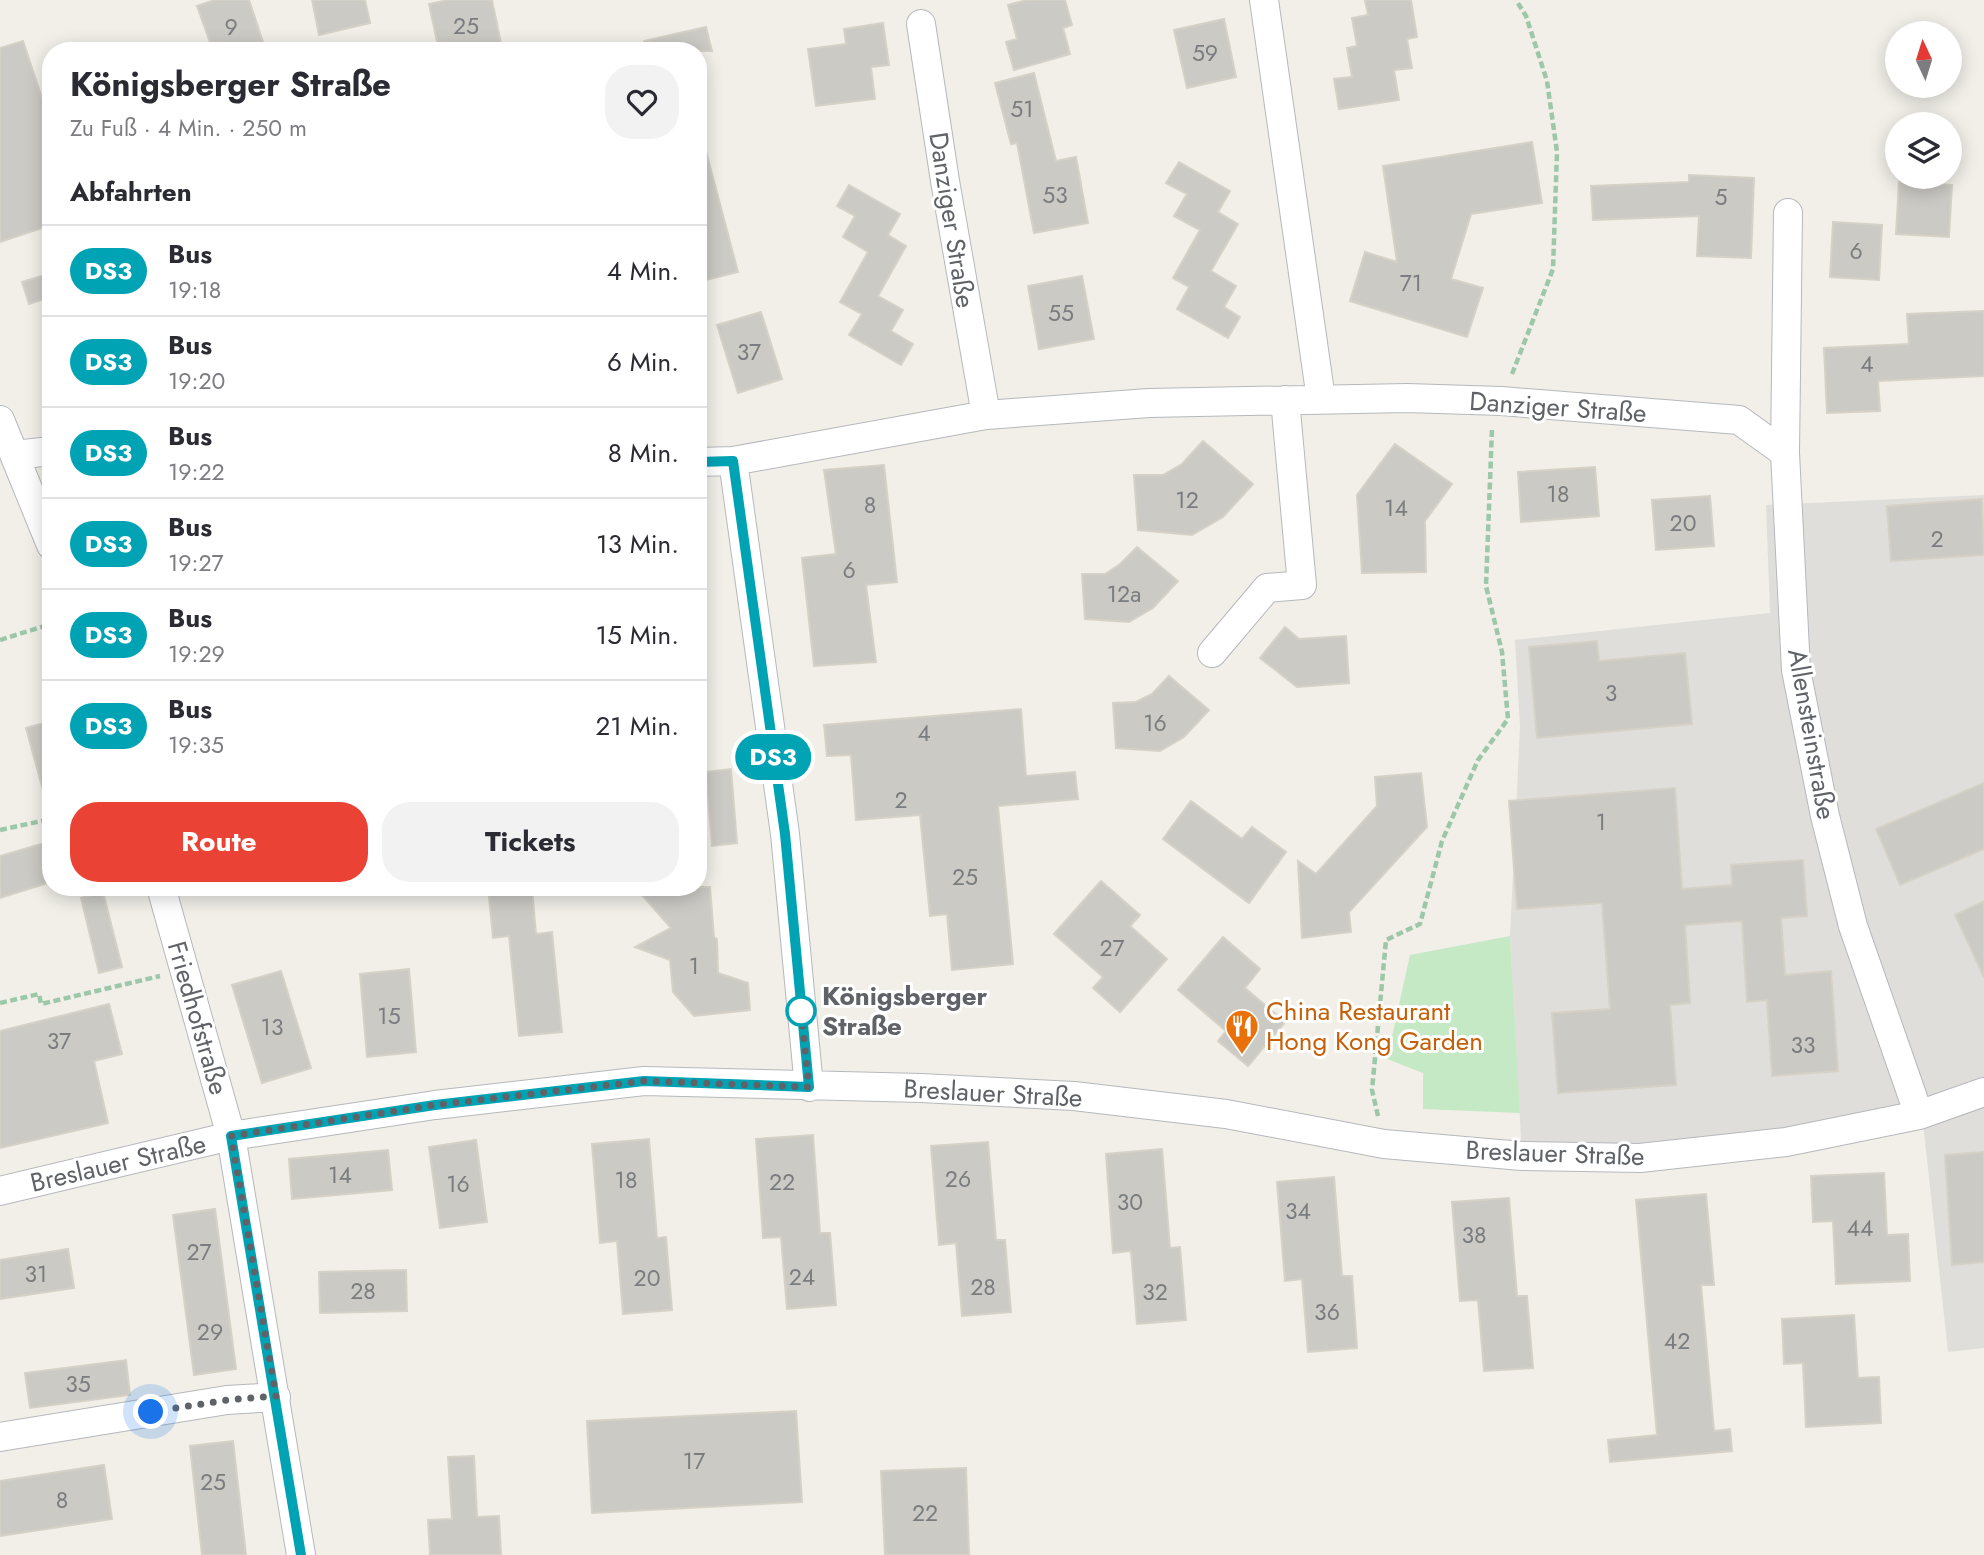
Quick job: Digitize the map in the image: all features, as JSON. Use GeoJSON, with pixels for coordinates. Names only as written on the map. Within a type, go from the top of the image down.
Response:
{"type":"FeatureCollection","features":[{"type":"Feature","properties":{"kind":"street"},"geometry":{"type":"LineString","coordinates":[[1264,0],[1321,399]]}},
{"type":"Feature","properties":{"kind":"street","name":"Danziger Straße"},"geometry":{"type":"LineString","coordinates":[[921,24],[986,415]]}},
{"type":"Feature","properties":{"kind":"street","name":"Allensteinstraße"},"geometry":{"type":"LineString","coordinates":[[1788,213],[1784,453],[1797,670],[1825,816],[1853,926],[1919,1115]]}},
{"type":"Feature","properties":{"kind":"street","name":"Danziger Straße"},"geometry":{"type":"LineString","coordinates":[[707,462],[733,461],[986,415],[1149,403],[1321,399],[1501,401],[1739,420],[1784,453]]}},
{"type":"Feature","properties":{"kind":"street"},"geometry":{"type":"LineString","coordinates":[[1213,653],[1267,588],[1302,585],[1285,400]]}},
{"type":"Feature","properties":{"kind":"street"},"geometry":{"type":"LineString","coordinates":[[0,420],[42,522]]}},
{"type":"Feature","properties":{"kind":"street"},"geometry":{"type":"LineString","coordinates":[[15,455],[42,453]]}},
{"type":"Feature","properties":{"kind":"street"},"geometry":{"type":"LineString","coordinates":[[733,461],[785,834],[809,1087]]}},
{"type":"Feature","properties":{"kind":"street","name":"Friedhofstraße"},"geometry":{"type":"LineString","coordinates":[[163,896],[231,1136],[301,1555]]}},
{"type":"Feature","properties":{"kind":"street","name":"Breslauer Straße"},"geometry":{"type":"LineString","coordinates":[[0,1191],[231,1136],[435,1105],[644,1081],[921,1088],[1074,1096],[1226,1114],[1384,1144],[1522,1156],[1640,1158],[1786,1142],[1919,1115],[1984,1092]]}},
{"type":"Feature","properties":{"kind":"street"},"geometry":{"type":"LineString","coordinates":[[0,1437],[227,1400],[276,1396]]}},
{"type":"Feature","properties":{"kind":"path"},"geometry":{"type":"LineString","coordinates":[[1384,1144],[1372,1090],[1386,940],[1420,924],[1442,841],[1478,760],[1508,719],[1502,652],[1486,586],[1491,435],[1501,401],[1553,270],[1557,152],[1549,93],[1526,16],[1516,0]]}},
{"type":"Feature","properties":{"kind":"path"},"geometry":{"type":"LineString","coordinates":[[0,640],[42,627]]}},
{"type":"Feature","properties":{"kind":"path"},"geometry":{"type":"LineString","coordinates":[[0,830],[42,821]]}},
{"type":"Feature","properties":{"kind":"path"},"geometry":{"type":"LineString","coordinates":[[0,1003],[39,994],[41,1004],[184,970]]}},
{"type":"Feature","properties":{"kind":"shaded area"},"geometry":{"type":"Polygon","coordinates":[[[1984,495],[1984,1348],[1948,1352],[1922,1114],[1786,1142],[1522,1156],[1510,936],[1520,727],[1515,640],[1770,613],[1766,505],[1984,495]]]}},
{"type":"Feature","properties":{"kind":"green space"},"geometry":{"type":"Polygon","coordinates":[[[1510,936],[1520,1113],[1423,1109],[1423,1073],[1387,1059],[1410,955],[1510,936]]]}},
{"type":"Feature","properties":{"kind":"building"},"geometry":{"type":"Polygon","coordinates":[[[215,0],[249,0],[263,42],[210,42],[197,6],[215,0]]]}},
{"type":"Feature","properties":{"kind":"building"},"geometry":{"type":"Polygon","coordinates":[[[312,0],[365,0],[370,23],[319,35],[312,0]]]}},
{"type":"Feature","properties":{"kind":"building"},"geometry":{"type":"Polygon","coordinates":[[[448,0],[492,0],[501,42],[437,42],[429,4],[448,0]]]}},
{"type":"Feature","properties":{"kind":"building"},"geometry":{"type":"Polygon","coordinates":[[[1027,0],[1065,0],[1072,25],[1063,28],[1070,54],[1014,70],[1006,42],[1017,39],[1008,5],[1027,0]]]}},
{"type":"Feature","properties":{"kind":"building"},"geometry":{"type":"Polygon","coordinates":[[[1365,0],[1411,0],[1417,37],[1407,39],[1412,68],[1394,70],[1399,100],[1339,109],[1334,79],[1352,77],[1347,48],[1357,46],[1352,18],[1368,15],[1365,0]]]}},
{"type":"Feature","properties":{"kind":"building"},"geometry":{"type":"Polygon","coordinates":[[[1224,19],[1236,77],[1187,88],[1174,30],[1224,19]]]}},
{"type":"Feature","properties":{"kind":"building"},"geometry":{"type":"Polygon","coordinates":[[[883,23],[889,65],[871,67],[875,99],[816,106],[808,49],[846,44],[844,29],[883,23]]]}},
{"type":"Feature","properties":{"kind":"building"},"geometry":{"type":"Polygon","coordinates":[[[706,27],[712,51],[707,51],[707,42],[644,41],[706,27]]]}},
{"type":"Feature","properties":{"kind":"building"},"geometry":{"type":"Polygon","coordinates":[[[23,41],[42,98],[42,228],[0,242],[0,48],[23,41]]]}},
{"type":"Feature","properties":{"kind":"building"},"geometry":{"type":"Polygon","coordinates":[[[1034,73],[1056,161],[1076,157],[1088,223],[1034,233],[1017,143],[1011,144],[995,83],[1034,73]]]}},
{"type":"Feature","properties":{"kind":"building"},"geometry":{"type":"Polygon","coordinates":[[[1532,142],[1542,203],[1471,214],[1451,279],[1483,288],[1467,337],[1350,301],[1365,252],[1397,262],[1383,166],[1532,142]]]}},
{"type":"Feature","properties":{"kind":"building"},"geometry":{"type":"Polygon","coordinates":[[[707,155],[738,272],[707,280],[707,155]]]}},
{"type":"Feature","properties":{"kind":"building"},"geometry":{"type":"Polygon","coordinates":[[[1179,162],[1230,191],[1218,212],[1238,224],[1211,271],[1236,286],[1224,307],[1240,317],[1228,338],[1177,309],[1189,287],[1173,278],[1200,230],[1174,216],[1187,194],[1166,183],[1179,162]]]}},
{"type":"Feature","properties":{"kind":"building"},"geometry":{"type":"Polygon","coordinates":[[[1689,175],[1754,178],[1751,258],[1697,256],[1699,216],[1593,220],[1591,186],[1689,182],[1689,175]]]}},
{"type":"Feature","properties":{"kind":"building"},"geometry":{"type":"Polygon","coordinates":[[[849,185],[900,214],[888,235],[906,246],[878,296],[903,310],[891,331],[913,344],[901,365],[849,335],[862,314],[840,302],[868,252],[843,237],[855,216],[837,206],[849,185]]]}},
{"type":"Feature","properties":{"kind":"building"},"geometry":{"type":"Polygon","coordinates":[[[1899,189],[1952,189],[1949,237],[1896,234],[1899,189]]]}},
{"type":"Feature","properties":{"kind":"building"},"geometry":{"type":"Polygon","coordinates":[[[1833,222],[1882,225],[1879,280],[1830,277],[1833,222]]]}},
{"type":"Feature","properties":{"kind":"building"},"geometry":{"type":"Polygon","coordinates":[[[42,276],[42,300],[29,304],[22,282],[42,276]]]}},
{"type":"Feature","properties":{"kind":"building"},"geometry":{"type":"Polygon","coordinates":[[[1082,276],[1094,339],[1039,349],[1028,286],[1082,276]]]}},
{"type":"Feature","properties":{"kind":"building"},"geometry":{"type":"Polygon","coordinates":[[[1984,311],[1984,376],[1878,381],[1880,411],[1827,413],[1824,348],[1909,344],[1907,314],[1984,311]]]}},
{"type":"Feature","properties":{"kind":"building"},"geometry":{"type":"Polygon","coordinates":[[[761,312],[782,379],[738,393],[717,325],[761,312]]]}},
{"type":"Feature","properties":{"kind":"building"},"geometry":{"type":"Polygon","coordinates":[[[1203,441],[1253,484],[1223,517],[1192,535],[1138,530],[1134,475],[1163,475],[1182,464],[1203,441]]]}},
{"type":"Feature","properties":{"kind":"building"},"geometry":{"type":"Polygon","coordinates":[[[1395,444],[1452,484],[1425,521],[1426,572],[1362,573],[1357,495],[1395,444]]]}},
{"type":"Feature","properties":{"kind":"building"},"geometry":{"type":"Polygon","coordinates":[[[884,465],[897,582],[866,585],[876,662],[814,666],[802,558],[836,554],[824,470],[884,465]]]}},
{"type":"Feature","properties":{"kind":"building"},"geometry":{"type":"Polygon","coordinates":[[[1595,467],[1599,516],[1521,522],[1518,472],[1595,467]]]}},
{"type":"Feature","properties":{"kind":"building"},"geometry":{"type":"Polygon","coordinates":[[[1710,496],[1714,546],[1656,550],[1652,500],[1710,496]]]}},
{"type":"Feature","properties":{"kind":"building"},"geometry":{"type":"Polygon","coordinates":[[[1982,499],[1984,555],[1891,561],[1887,506],[1982,499]]]}},
{"type":"Feature","properties":{"kind":"building"},"geometry":{"type":"Polygon","coordinates":[[[1137,547],[1178,581],[1153,608],[1129,622],[1085,619],[1082,574],[1105,574],[1137,547]]]}},
{"type":"Feature","properties":{"kind":"building"},"geometry":{"type":"Polygon","coordinates":[[[1285,627],[1299,639],[1346,636],[1349,683],[1297,687],[1260,658],[1285,627]]]}},
{"type":"Feature","properties":{"kind":"building"},"geometry":{"type":"Polygon","coordinates":[[[1597,641],[1599,661],[1685,653],[1692,724],[1537,738],[1529,647],[1597,641]]]}},
{"type":"Feature","properties":{"kind":"building"},"geometry":{"type":"Polygon","coordinates":[[[1169,676],[1209,710],[1184,737],[1160,751],[1116,748],[1113,703],[1136,702],[1152,694],[1169,676]]]}},
{"type":"Feature","properties":{"kind":"building"},"geometry":{"type":"Polygon","coordinates":[[[1021,709],[1026,776],[1075,772],[1078,799],[998,806],[1013,964],[952,970],[947,914],[930,916],[920,815],[856,820],[851,755],[827,756],[824,725],[1021,709]]]}},
{"type":"Feature","properties":{"kind":"building"},"geometry":{"type":"Polygon","coordinates":[[[42,724],[42,787],[26,728],[42,724]]]}},
{"type":"Feature","properties":{"kind":"building"},"geometry":{"type":"Polygon","coordinates":[[[731,769],[737,843],[712,846],[707,772],[731,769]]]}},
{"type":"Feature","properties":{"kind":"building"},"geometry":{"type":"Polygon","coordinates":[[[1421,773],[1427,827],[1349,912],[1351,932],[1302,938],[1298,861],[1316,874],[1377,806],[1375,777],[1421,773]]]}},
{"type":"Feature","properties":{"kind":"building"},"geometry":{"type":"Polygon","coordinates":[[[1984,783],[1984,849],[1900,885],[1876,829],[1984,783]]]}},
{"type":"Feature","properties":{"kind":"building"},"geometry":{"type":"Polygon","coordinates":[[[1675,788],[1682,889],[1732,885],[1731,865],[1803,860],[1807,916],[1781,918],[1785,975],[1831,971],[1838,1071],[1772,1076],[1767,1000],[1747,1002],[1742,921],[1685,925],[1690,1003],[1670,1005],[1676,1085],[1558,1093],[1552,1013],[1610,1009],[1602,903],[1517,909],[1509,801],[1675,788]]]}},
{"type":"Feature","properties":{"kind":"building"},"geometry":{"type":"Polygon","coordinates":[[[1191,801],[1242,839],[1252,827],[1286,852],[1249,903],[1163,839],[1191,801]]]}},
{"type":"Feature","properties":{"kind":"building"},"geometry":{"type":"Polygon","coordinates":[[[42,844],[42,885],[0,898],[0,856],[42,844]]]}},
{"type":"Feature","properties":{"kind":"building"},"geometry":{"type":"Polygon","coordinates":[[[1101,881],[1140,915],[1130,926],[1167,959],[1120,1012],[1093,988],[1103,977],[1054,934],[1101,881]]]}},
{"type":"Feature","properties":{"kind":"building"},"geometry":{"type":"Polygon","coordinates":[[[707,887],[710,887],[714,937],[717,939],[718,973],[748,983],[750,1010],[694,1016],[673,992],[670,960],[635,947],[671,928],[643,896],[707,896],[707,887]]]}},
{"type":"Feature","properties":{"kind":"building"},"geometry":{"type":"Polygon","coordinates":[[[104,896],[122,967],[99,973],[81,898],[104,896]]]}},
{"type":"Feature","properties":{"kind":"building"},"geometry":{"type":"Polygon","coordinates":[[[489,896],[533,896],[536,934],[552,932],[562,1032],[519,1036],[509,936],[493,938],[489,896]]]}},
{"type":"Feature","properties":{"kind":"building"},"geometry":{"type":"Polygon","coordinates":[[[1984,901],[1984,977],[1955,915],[1984,901]]]}},
{"type":"Feature","properties":{"kind":"building"},"geometry":{"type":"Polygon","coordinates":[[[1223,937],[1260,969],[1245,988],[1285,1022],[1248,1066],[1218,1041],[1226,1031],[1178,990],[1223,937]]]}},
{"type":"Feature","properties":{"kind":"building"},"geometry":{"type":"Polygon","coordinates":[[[409,969],[416,1052],[367,1057],[360,974],[409,969]]]}},
{"type":"Feature","properties":{"kind":"building"},"geometry":{"type":"Polygon","coordinates":[[[281,971],[311,1068],[262,1083],[232,985],[281,971]]]}},
{"type":"Feature","properties":{"kind":"building"},"geometry":{"type":"Polygon","coordinates":[[[109,1004],[122,1054],[94,1061],[108,1123],[0,1148],[0,1031],[109,1004]]]}},
{"type":"Feature","properties":{"kind":"building"},"geometry":{"type":"Polygon","coordinates":[[[813,1135],[820,1233],[830,1233],[836,1305],[787,1309],[781,1237],[763,1238],[756,1139],[813,1135]]]}},
{"type":"Feature","properties":{"kind":"building"},"geometry":{"type":"Polygon","coordinates":[[[649,1139],[657,1238],[666,1237],[672,1310],[623,1314],[617,1241],[600,1243],[592,1144],[649,1139]]]}},
{"type":"Feature","properties":{"kind":"building"},"geometry":{"type":"Polygon","coordinates":[[[476,1140],[487,1222],[440,1228],[429,1147],[476,1140]]]}},
{"type":"Feature","properties":{"kind":"building"},"geometry":{"type":"Polygon","coordinates":[[[988,1142],[996,1240],[1005,1240],[1011,1312],[962,1316],[956,1243],[939,1245],[931,1146],[988,1142]]]}},
{"type":"Feature","properties":{"kind":"building"},"geometry":{"type":"Polygon","coordinates":[[[1162,1149],[1170,1248],[1180,1247],[1186,1320],[1137,1324],[1131,1251],[1113,1253],[1106,1154],[1162,1149]]]}},
{"type":"Feature","properties":{"kind":"building"},"geometry":{"type":"Polygon","coordinates":[[[388,1150],[392,1190],[292,1199],[289,1159],[388,1150]]]}},
{"type":"Feature","properties":{"kind":"building"},"geometry":{"type":"Polygon","coordinates":[[[1984,1152],[1984,1262],[1952,1265],[1945,1155],[1984,1152]]]}},
{"type":"Feature","properties":{"kind":"building"},"geometry":{"type":"Polygon","coordinates":[[[1884,1173],[1887,1235],[1908,1234],[1910,1281],[1836,1284],[1833,1221],[1813,1222],[1811,1176],[1884,1173]]]}},
{"type":"Feature","properties":{"kind":"building"},"geometry":{"type":"Polygon","coordinates":[[[1334,1177],[1342,1276],[1352,1276],[1357,1348],[1308,1352],[1302,1279],[1285,1281],[1277,1182],[1334,1177]]]}},
{"type":"Feature","properties":{"kind":"building"},"geometry":{"type":"Polygon","coordinates":[[[1706,1194],[1714,1285],[1701,1285],[1714,1431],[1730,1429],[1732,1451],[1610,1462],[1608,1440],[1657,1435],[1636,1200],[1706,1194]]]}},
{"type":"Feature","properties":{"kind":"building"},"geometry":{"type":"Polygon","coordinates":[[[1509,1198],[1517,1296],[1527,1296],[1533,1368],[1484,1371],[1478,1300],[1460,1301],[1452,1202],[1509,1198]]]}},
{"type":"Feature","properties":{"kind":"building"},"geometry":{"type":"Polygon","coordinates":[[[215,1209],[236,1369],[194,1375],[173,1215],[215,1209]]]}},
{"type":"Feature","properties":{"kind":"building"},"geometry":{"type":"Polygon","coordinates":[[[68,1249],[74,1288],[0,1299],[0,1260],[68,1249]]]}},
{"type":"Feature","properties":{"kind":"building"},"geometry":{"type":"Polygon","coordinates":[[[406,1270],[407,1311],[320,1313],[319,1272],[406,1270]]]}},
{"type":"Feature","properties":{"kind":"building"},"geometry":{"type":"Polygon","coordinates":[[[1854,1315],[1858,1378],[1879,1377],[1881,1423],[1806,1427],[1803,1363],[1784,1364],[1782,1319],[1854,1315]]]}},
{"type":"Feature","properties":{"kind":"building"},"geometry":{"type":"Polygon","coordinates":[[[126,1360],[130,1395],[30,1408],[25,1373],[126,1360]]]}},
{"type":"Feature","properties":{"kind":"building"},"geometry":{"type":"Polygon","coordinates":[[[796,1411],[802,1502],[592,1513],[587,1421],[796,1411]]]}},
{"type":"Feature","properties":{"kind":"building"},"geometry":{"type":"Polygon","coordinates":[[[233,1441],[246,1555],[202,1555],[190,1446],[233,1441]]]}},
{"type":"Feature","properties":{"kind":"building"},"geometry":{"type":"Polygon","coordinates":[[[474,1456],[477,1517],[499,1516],[501,1555],[430,1555],[428,1520],[452,1519],[448,1457],[474,1456]]]}},
{"type":"Feature","properties":{"kind":"building"},"geometry":{"type":"Polygon","coordinates":[[[104,1465],[112,1519],[0,1536],[0,1481],[104,1465]]]}},
{"type":"Feature","properties":{"kind":"building"},"geometry":{"type":"Polygon","coordinates":[[[966,1468],[969,1555],[885,1555],[881,1471],[966,1468]]]}},
{"type":"Feature","properties":{"kind":"bus line","name":"DS3"},"geometry":{"type":"LineString","coordinates":[[301,1555],[231,1136],[435,1105],[644,1081],[809,1087],[785,834],[733,461],[707,462]]}},
{"type":"Feature","properties":{"kind":"place","name":"Königsberger Straße"},"geometry":{"type":"Point","coordinates":[801,1011]}},
{"type":"Feature","properties":{"kind":"place","name":"China Restaurant Hong Kong Garden"},"geometry":{"type":"Point","coordinates":[1242,1056]}},
{"type":"Feature","properties":{"kind":"route"},"geometry":{"type":"LineString","coordinates":[[151,1412],[227,1400],[276,1396],[231,1136],[435,1105],[644,1081],[809,1087],[801,1011]]}}]}
